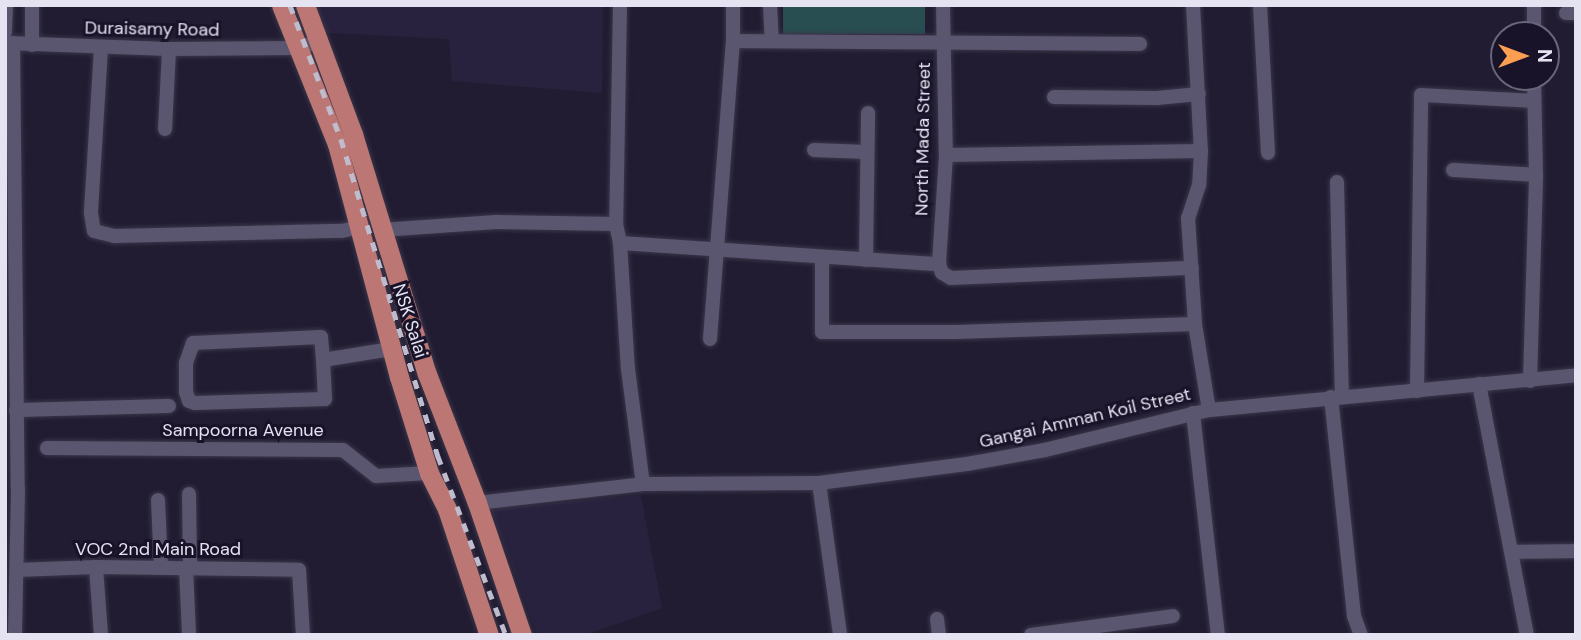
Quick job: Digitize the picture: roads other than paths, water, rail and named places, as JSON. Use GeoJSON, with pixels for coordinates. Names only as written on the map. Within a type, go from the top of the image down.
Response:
{"type":"FeatureCollection","features":[{"type":"Feature","properties":{"kind":"main road"},"geometry":{"type":"LineString","coordinates":[[281,5],[337,144],[391,349],[419,441],[429,473],[447,509],[489,635]]}},
{"type":"Feature","properties":{"kind":"main road","name":"NSK Salai"},"geometry":{"type":"LineString","coordinates":[[304,5],[320,41],[353,134],[427,374],[477,503],[522,635]]}},
{"type":"Feature","properties":{"kind":"main road"},"geometry":{"type":"LineString","coordinates":[[419,441],[450,433]]}},
{"type":"Feature","properties":{"kind":"street"},"geometry":{"type":"LineString","coordinates":[[6,5],[16,410],[12,489],[17,569],[15,635]]}},
{"type":"Feature","properties":{"kind":"street"},"geometry":{"type":"LineString","coordinates":[[32,5],[32,45]]}},
{"type":"Feature","properties":{"kind":"street"},"geometry":{"type":"LineString","coordinates":[[620,5],[616,224],[620,243],[628,369],[643,484]]}},
{"type":"Feature","properties":{"kind":"street"},"geometry":{"type":"LineString","coordinates":[[710,339],[714,248],[733,41],[733,5]]}},
{"type":"Feature","properties":{"kind":"street"},"geometry":{"type":"LineString","coordinates":[[770,5],[772,41]]}},
{"type":"Feature","properties":{"kind":"street","name":"North Mada Street"},"geometry":{"type":"LineString","coordinates":[[940,269],[946,155],[943,5]]}},
{"type":"Feature","properties":{"kind":"street"},"geometry":{"type":"LineString","coordinates":[[1193,5],[1201,151],[1199,185],[1188,218],[1195,324],[1209,410]]}},
{"type":"Feature","properties":{"kind":"street"},"geometry":{"type":"LineString","coordinates":[[1260,5],[1268,153]]}},
{"type":"Feature","properties":{"kind":"street","name":"Duraisamy Road"},"geometry":{"type":"LineString","coordinates":[[8,39],[32,45],[169,49],[298,48],[320,41]]}},
{"type":"Feature","properties":{"kind":"street"},"geometry":{"type":"LineString","coordinates":[[733,41],[1140,44]]}},
{"type":"Feature","properties":{"kind":"street"},"geometry":{"type":"LineString","coordinates":[[101,48],[91,213],[94,231],[114,236],[342,231],[359,227]]}},
{"type":"Feature","properties":{"kind":"street"},"geometry":{"type":"LineString","coordinates":[[165,129],[169,49]]}},
{"type":"Feature","properties":{"kind":"street"},"geometry":{"type":"LineString","coordinates":[[1530,381],[1536,175],[1534,91]]}},
{"type":"Feature","properties":{"kind":"street"},"geometry":{"type":"LineString","coordinates":[[1054,97],[1157,98],[1199,94]]}},
{"type":"Feature","properties":{"kind":"street"},"geometry":{"type":"LineString","coordinates":[[1417,391],[1421,95],[1534,101]]}},
{"type":"Feature","properties":{"kind":"street"},"geometry":{"type":"LineString","coordinates":[[866,260],[867,113]]}},
{"type":"Feature","properties":{"kind":"street"},"geometry":{"type":"LineString","coordinates":[[814,150],[866,152]]}},
{"type":"Feature","properties":{"kind":"street"},"geometry":{"type":"LineString","coordinates":[[946,155],[1201,151]]}},
{"type":"Feature","properties":{"kind":"street"},"geometry":{"type":"LineString","coordinates":[[1453,170],[1536,175]]}},
{"type":"Feature","properties":{"kind":"street"},"geometry":{"type":"LineString","coordinates":[[1337,182],[1337,396],[1354,616],[1361,635]]}},
{"type":"Feature","properties":{"kind":"street"},"geometry":{"type":"LineString","coordinates":[[381,230],[496,222],[616,224]]}},
{"type":"Feature","properties":{"kind":"street"},"geometry":{"type":"LineString","coordinates":[[620,243],[866,260],[940,269],[951,278],[1192,268]]}},
{"type":"Feature","properties":{"kind":"street"},"geometry":{"type":"LineString","coordinates":[[822,259],[822,332],[945,332],[1195,324]]}},
{"type":"Feature","properties":{"kind":"street"},"geometry":{"type":"LineString","coordinates":[[321,337],[323,360],[325,399],[195,403],[189,401],[186,392],[186,363],[193,344],[321,337]]}},
{"type":"Feature","properties":{"kind":"street"},"geometry":{"type":"LineString","coordinates":[[323,360],[391,349]]}},
{"type":"Feature","properties":{"kind":"street","name":"Gangai Amman Koil Street"},"geometry":{"type":"LineString","coordinates":[[477,503],[643,484],[819,483],[967,464],[1045,450],[1209,410],[1576,375]]}},
{"type":"Feature","properties":{"kind":"street"},"geometry":{"type":"LineString","coordinates":[[1479,384],[1527,635]]}},
{"type":"Feature","properties":{"kind":"street"},"geometry":{"type":"LineString","coordinates":[[16,410],[169,406]]}},
{"type":"Feature","properties":{"kind":"street"},"geometry":{"type":"LineString","coordinates":[[1193,413],[1218,635]]}},
{"type":"Feature","properties":{"kind":"street","name":"Sampoorna Avenue"},"geometry":{"type":"LineString","coordinates":[[47,449],[343,450],[376,475],[429,473]]}},
{"type":"Feature","properties":{"kind":"street"},"geometry":{"type":"LineString","coordinates":[[819,483],[840,635]]}},
{"type":"Feature","properties":{"kind":"street"},"geometry":{"type":"LineString","coordinates":[[189,495],[190,635]]}},
{"type":"Feature","properties":{"kind":"street"},"geometry":{"type":"LineString","coordinates":[[158,499],[161,568]]}},
{"type":"Feature","properties":{"kind":"street"},"geometry":{"type":"LineString","coordinates":[[1512,552],[1576,551]]}},
{"type":"Feature","properties":{"kind":"street"},"geometry":{"type":"LineString","coordinates":[[96,567],[101,635]]}},
{"type":"Feature","properties":{"kind":"street","name":"VOC 2nd Main Road"},"geometry":{"type":"LineString","coordinates":[[17,569],[96,567],[299,570],[303,635]]}},
{"type":"Feature","properties":{"kind":"street"},"geometry":{"type":"LineString","coordinates":[[1031,635],[1067,633],[1173,616]]}},
{"type":"Feature","properties":{"kind":"street"},"geometry":{"type":"LineString","coordinates":[[937,619],[939,635]]}},
{"type":"Feature","properties":{"kind":"railway"},"geometry":{"type":"LineString","coordinates":[[290,5],[341,139],[438,456],[506,635]]}}]}
